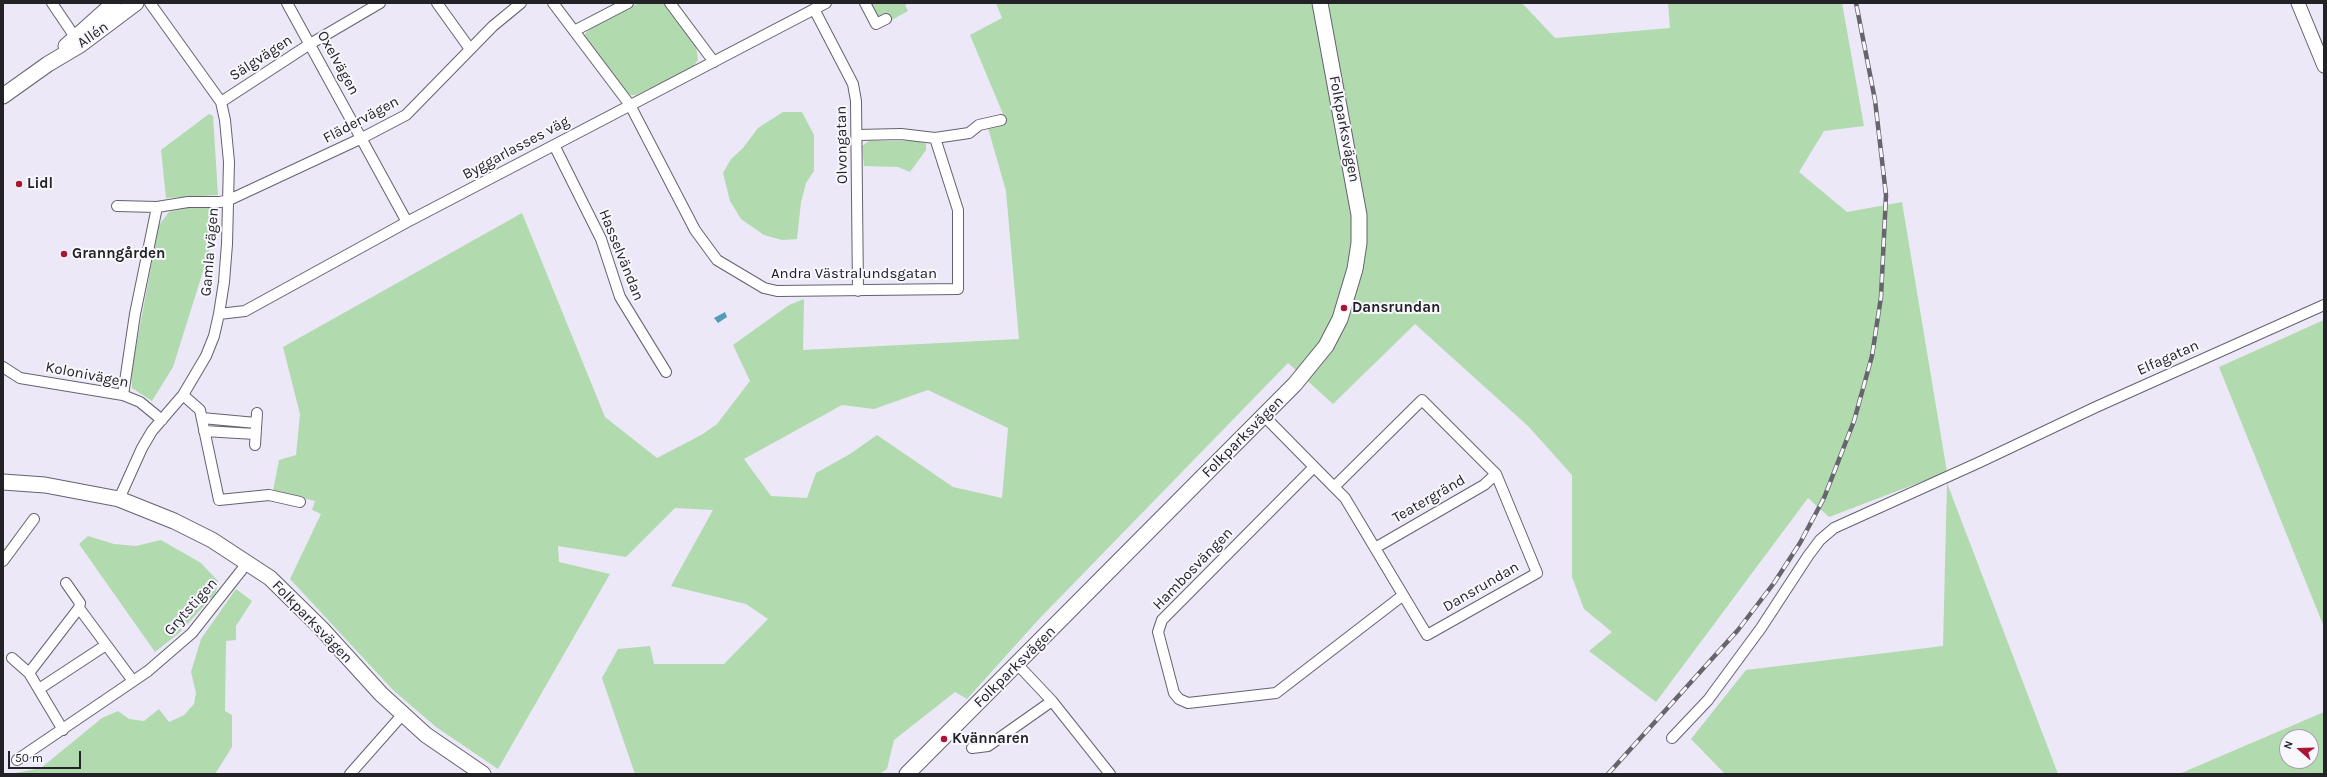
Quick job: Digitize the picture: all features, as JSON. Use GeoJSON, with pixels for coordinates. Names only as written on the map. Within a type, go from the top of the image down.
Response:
{"type":"FeatureCollection","features":[{"type":"Feature","properties":{"kind":"main road","name":"Allén"},"geometry":{"type":"LineString","coordinates":[[78,41],[114,3]]}},
{"type":"Feature","properties":{"kind":"main road","name":"Allén"},"geometry":{"type":"LineString","coordinates":[[3,96],[78,41],[136,3]]}},
{"type":"Feature","properties":{"kind":"main road","name":"Folkparksvägen"},"geometry":{"type":"LineString","coordinates":[[907,774],[1018,665],[1264,416],[1308,370],[1326,346],[1340,319],[1350,291],[1359,243],[1356,192],[1320,3]]}},
{"type":"Feature","properties":{"kind":"main road","name":"Folkparksvägen"},"geometry":{"type":"LineString","coordinates":[[3,482],[75,489],[119,499],[174,521],[212,540],[248,562],[294,600],[376,689],[403,714],[426,735],[482,774]]}},
{"type":"Feature","properties":{"kind":"street"},"geometry":{"type":"LineString","coordinates":[[52,3],[78,41]]}},
{"type":"Feature","properties":{"kind":"street","name":"Gamla vägen"},"geometry":{"type":"LineString","coordinates":[[119,499],[134,461],[152,431],[183,395],[206,356],[214,336],[224,282],[229,200],[228,137],[221,102],[150,3]]}},
{"type":"Feature","properties":{"kind":"street","name":"Oxelvägen"},"geometry":{"type":"LineString","coordinates":[[287,3],[407,222]]}},
{"type":"Feature","properties":{"kind":"street","name":"Sälgvägen"},"geometry":{"type":"LineString","coordinates":[[221,102],[310,44],[380,3]]}},
{"type":"Feature","properties":{"kind":"street"},"geometry":{"type":"LineString","coordinates":[[437,3],[470,49]]}},
{"type":"Feature","properties":{"kind":"street","name":"Flädervägen"},"geometry":{"type":"LineString","coordinates":[[117,206],[157,207],[188,202],[220,202],[229,200],[362,138],[406,115],[493,26],[521,3]]}},
{"type":"Feature","properties":{"kind":"street","name":"Andra Västralundsgatan"},"geometry":{"type":"LineString","coordinates":[[553,3],[630,105],[692,224],[717,260],[764,288],[778,291],[958,289],[958,210],[934,138]]}},
{"type":"Feature","properties":{"kind":"street"},"geometry":{"type":"LineString","coordinates":[[574,31],[628,3]]}},
{"type":"Feature","properties":{"kind":"street"},"geometry":{"type":"LineString","coordinates":[[670,3],[714,62]]}},
{"type":"Feature","properties":{"kind":"street","name":"Byggarlasses väg"},"geometry":{"type":"LineString","coordinates":[[219,314],[245,311],[407,222],[826,3]]}},
{"type":"Feature","properties":{"kind":"street"},"geometry":{"type":"LineString","coordinates":[[865,3],[876,24],[886,19]]}},
{"type":"Feature","properties":{"kind":"street"},"geometry":{"type":"LineString","coordinates":[[2298,3],[2324,66]]}},
{"type":"Feature","properties":{"kind":"street","name":"Olvongatan"},"geometry":{"type":"LineString","coordinates":[[814,9],[853,84],[856,101],[858,135],[858,290]]}},
{"type":"Feature","properties":{"kind":"street"},"geometry":{"type":"LineString","coordinates":[[858,135],[901,134],[934,138],[969,133],[979,125],[1001,120]]}},
{"type":"Feature","properties":{"kind":"street","name":"Hasselvändan"},"geometry":{"type":"LineString","coordinates":[[554,145],[602,238],[620,297],[666,372]]}},
{"type":"Feature","properties":{"kind":"street"},"geometry":{"type":"LineString","coordinates":[[123,395],[135,314],[157,207]]}},
{"type":"Feature","properties":{"kind":"street","name":"Elfagatan"},"geometry":{"type":"LineString","coordinates":[[1672,738],[1708,700],[1761,628],[1808,556],[1820,540],[1834,528],[2096,407],[2324,305]]}},
{"type":"Feature","properties":{"kind":"street","name":"Kolonivägen"},"geometry":{"type":"LineString","coordinates":[[3,367],[20,378],[123,395],[140,402],[162,420]]}},
{"type":"Feature","properties":{"kind":"street"},"geometry":{"type":"LineString","coordinates":[[183,395],[200,410],[219,500],[269,495],[300,502]]}},
{"type":"Feature","properties":{"kind":"street","name":"Dansrundan"},"geometry":{"type":"LineString","coordinates":[[1264,416],[1314,467],[1334,487],[1345,498],[1402,596],[1427,635],[1537,573],[1496,474],[1422,400],[1334,487]]}},
{"type":"Feature","properties":{"kind":"street"},"geometry":{"type":"LineString","coordinates":[[255,445],[257,412]]}},
{"type":"Feature","properties":{"kind":"street"},"geometry":{"type":"LineString","coordinates":[[202,418],[256,423]]}},
{"type":"Feature","properties":{"kind":"street"},"geometry":{"type":"LineString","coordinates":[[204,431],[256,434]]}},
{"type":"Feature","properties":{"kind":"street","name":"Hambosvängen"},"geometry":{"type":"LineString","coordinates":[[1314,467],[1162,620],[1158,632],[1174,693],[1179,699],[1188,703],[1276,693],[1402,596]]}},
{"type":"Feature","properties":{"kind":"street","name":"Teatergränd"},"geometry":{"type":"LineString","coordinates":[[1375,548],[1484,485],[1496,474]]}},
{"type":"Feature","properties":{"kind":"street"},"geometry":{"type":"LineString","coordinates":[[3,561],[34,519]]}},
{"type":"Feature","properties":{"kind":"street","name":"Grytstigen"},"geometry":{"type":"LineString","coordinates":[[17,760],[133,681],[192,633],[248,562]]}},
{"type":"Feature","properties":{"kind":"street"},"geometry":{"type":"LineString","coordinates":[[29,672],[79,608],[80,603],[66,583]]}},
{"type":"Feature","properties":{"kind":"street"},"geometry":{"type":"LineString","coordinates":[[79,608],[133,681]]}},
{"type":"Feature","properties":{"kind":"street"},"geometry":{"type":"LineString","coordinates":[[40,689],[106,645]]}},
{"type":"Feature","properties":{"kind":"street"},"geometry":{"type":"LineString","coordinates":[[12,658],[29,672],[63,730]]}},
{"type":"Feature","properties":{"kind":"street"},"geometry":{"type":"LineString","coordinates":[[1018,665],[1052,701],[1110,774]]}},
{"type":"Feature","properties":{"kind":"street"},"geometry":{"type":"LineString","coordinates":[[972,748],[988,746],[1052,701]]}},
{"type":"Feature","properties":{"kind":"street"},"geometry":{"type":"LineString","coordinates":[[350,774],[403,714]]}},
{"type":"Feature","properties":{"kind":"green space"},"geometry":{"type":"Polygon","coordinates":[[[639,3],[664,3],[696,46],[698,60],[692,68],[636,95],[631,95],[626,93],[584,35],[592,27],[639,3]]]}},
{"type":"Feature","properties":{"kind":"green space"},"geometry":{"type":"Polygon","coordinates":[[[871,3],[909,3],[905,5],[908,11],[890,21],[886,13],[878,17],[871,3]]]}},
{"type":"Feature","properties":{"kind":"green space"},"geometry":{"type":"Polygon","coordinates":[[[996,3],[1522,3],[1555,38],[1670,28],[1668,3],[1842,3],[1864,126],[1824,131],[1799,172],[1847,212],[1902,202],[1947,472],[1829,517],[1808,498],[1656,702],[1589,651],[1612,632],[1584,609],[1572,577],[1572,475],[1528,426],[1415,324],[1333,404],[1288,363],[1039,619],[967,699],[955,692],[894,740],[887,769],[879,774],[635,774],[602,678],[618,649],[650,646],[654,664],[724,664],[768,619],[746,604],[671,586],[713,510],[675,508],[626,557],[558,546],[559,562],[610,574],[498,769],[436,727],[393,690],[290,579],[321,514],[312,510],[315,501],[273,491],[279,460],[296,455],[300,414],[283,347],[522,213],[605,417],[657,458],[703,434],[717,424],[750,381],[733,345],[789,305],[804,299],[803,350],[1019,339],[1006,191],[988,128],[1003,114],[970,35],[1002,18],[996,3]],[[928,390],[874,409],[842,405],[744,459],[771,496],[807,498],[816,473],[850,454],[877,435],[953,487],[1002,498],[1008,428],[928,390]]]}},
{"type":"Feature","properties":{"kind":"green space"},"geometry":{"type":"Polygon","coordinates":[[[783,112],[802,112],[814,135],[814,171],[806,183],[801,202],[797,239],[782,240],[764,235],[741,219],[730,201],[723,173],[731,159],[743,148],[758,128],[783,112]]]}},
{"type":"Feature","properties":{"kind":"green space"},"geometry":{"type":"Polygon","coordinates":[[[209,114],[213,116],[218,195],[166,198],[161,150],[209,114]]]}},
{"type":"Feature","properties":{"kind":"green space"},"geometry":{"type":"Polygon","coordinates":[[[869,141],[921,141],[926,144],[926,150],[910,172],[898,167],[864,166],[862,146],[869,141]]]}},
{"type":"Feature","properties":{"kind":"green space"},"geometry":{"type":"Polygon","coordinates":[[[206,207],[217,209],[215,233],[173,367],[152,401],[132,388],[131,373],[159,225],[169,212],[186,208],[206,207]]]}},
{"type":"Feature","properties":{"kind":"green space"},"geometry":{"type":"Polygon","coordinates":[[[2324,320],[2324,627],[2219,367],[2324,320]]]}},
{"type":"Feature","properties":{"kind":"green space"},"geometry":{"type":"Polygon","coordinates":[[[1947,483],[2058,774],[1725,774],[1691,739],[1746,670],[1943,646],[1947,483]]]}},
{"type":"Feature","properties":{"kind":"green space"},"geometry":{"type":"Polygon","coordinates":[[[88,536],[114,544],[136,546],[161,540],[201,563],[218,581],[216,593],[179,633],[155,652],[79,544],[88,536]]]}},
{"type":"Feature","properties":{"kind":"green space"},"geometry":{"type":"Polygon","coordinates":[[[236,589],[252,601],[236,626],[236,640],[226,641],[225,711],[232,715],[232,747],[215,774],[10,774],[41,768],[102,718],[118,711],[129,719],[144,721],[159,709],[169,722],[184,715],[194,704],[196,693],[191,672],[201,639],[236,589]]]}},
{"type":"Feature","properties":{"kind":"green space"},"geometry":{"type":"Polygon","coordinates":[[[2324,712],[2324,774],[2179,774],[2279,731],[2279,769],[2319,769],[2319,729],[2284,729],[2324,712]]]}},
{"type":"Feature","properties":{"kind":"water"},"geometry":{"type":"Polygon","coordinates":[[[725,312],[727,317],[718,323],[714,318],[725,312]]]}},
{"type":"Feature","properties":{"kind":"railway"},"geometry":{"type":"LineString","coordinates":[[1608,774],[1738,630],[1774,583],[1800,543],[1824,498],[1854,421],[1872,356],[1881,297],[1886,195],[1875,100],[1856,3]]}},
{"type":"Feature","properties":{"kind":"place","name":"Lidl"},"geometry":{"type":"Point","coordinates":[19,184]}},
{"type":"Feature","properties":{"kind":"place","name":"Granngården"},"geometry":{"type":"Point","coordinates":[64,254]}},
{"type":"Feature","properties":{"kind":"place","name":"Dansrundan"},"geometry":{"type":"Point","coordinates":[1344,308]}},
{"type":"Feature","properties":{"kind":"place","name":"Kvännaren"},"geometry":{"type":"Point","coordinates":[944,739]}}]}
